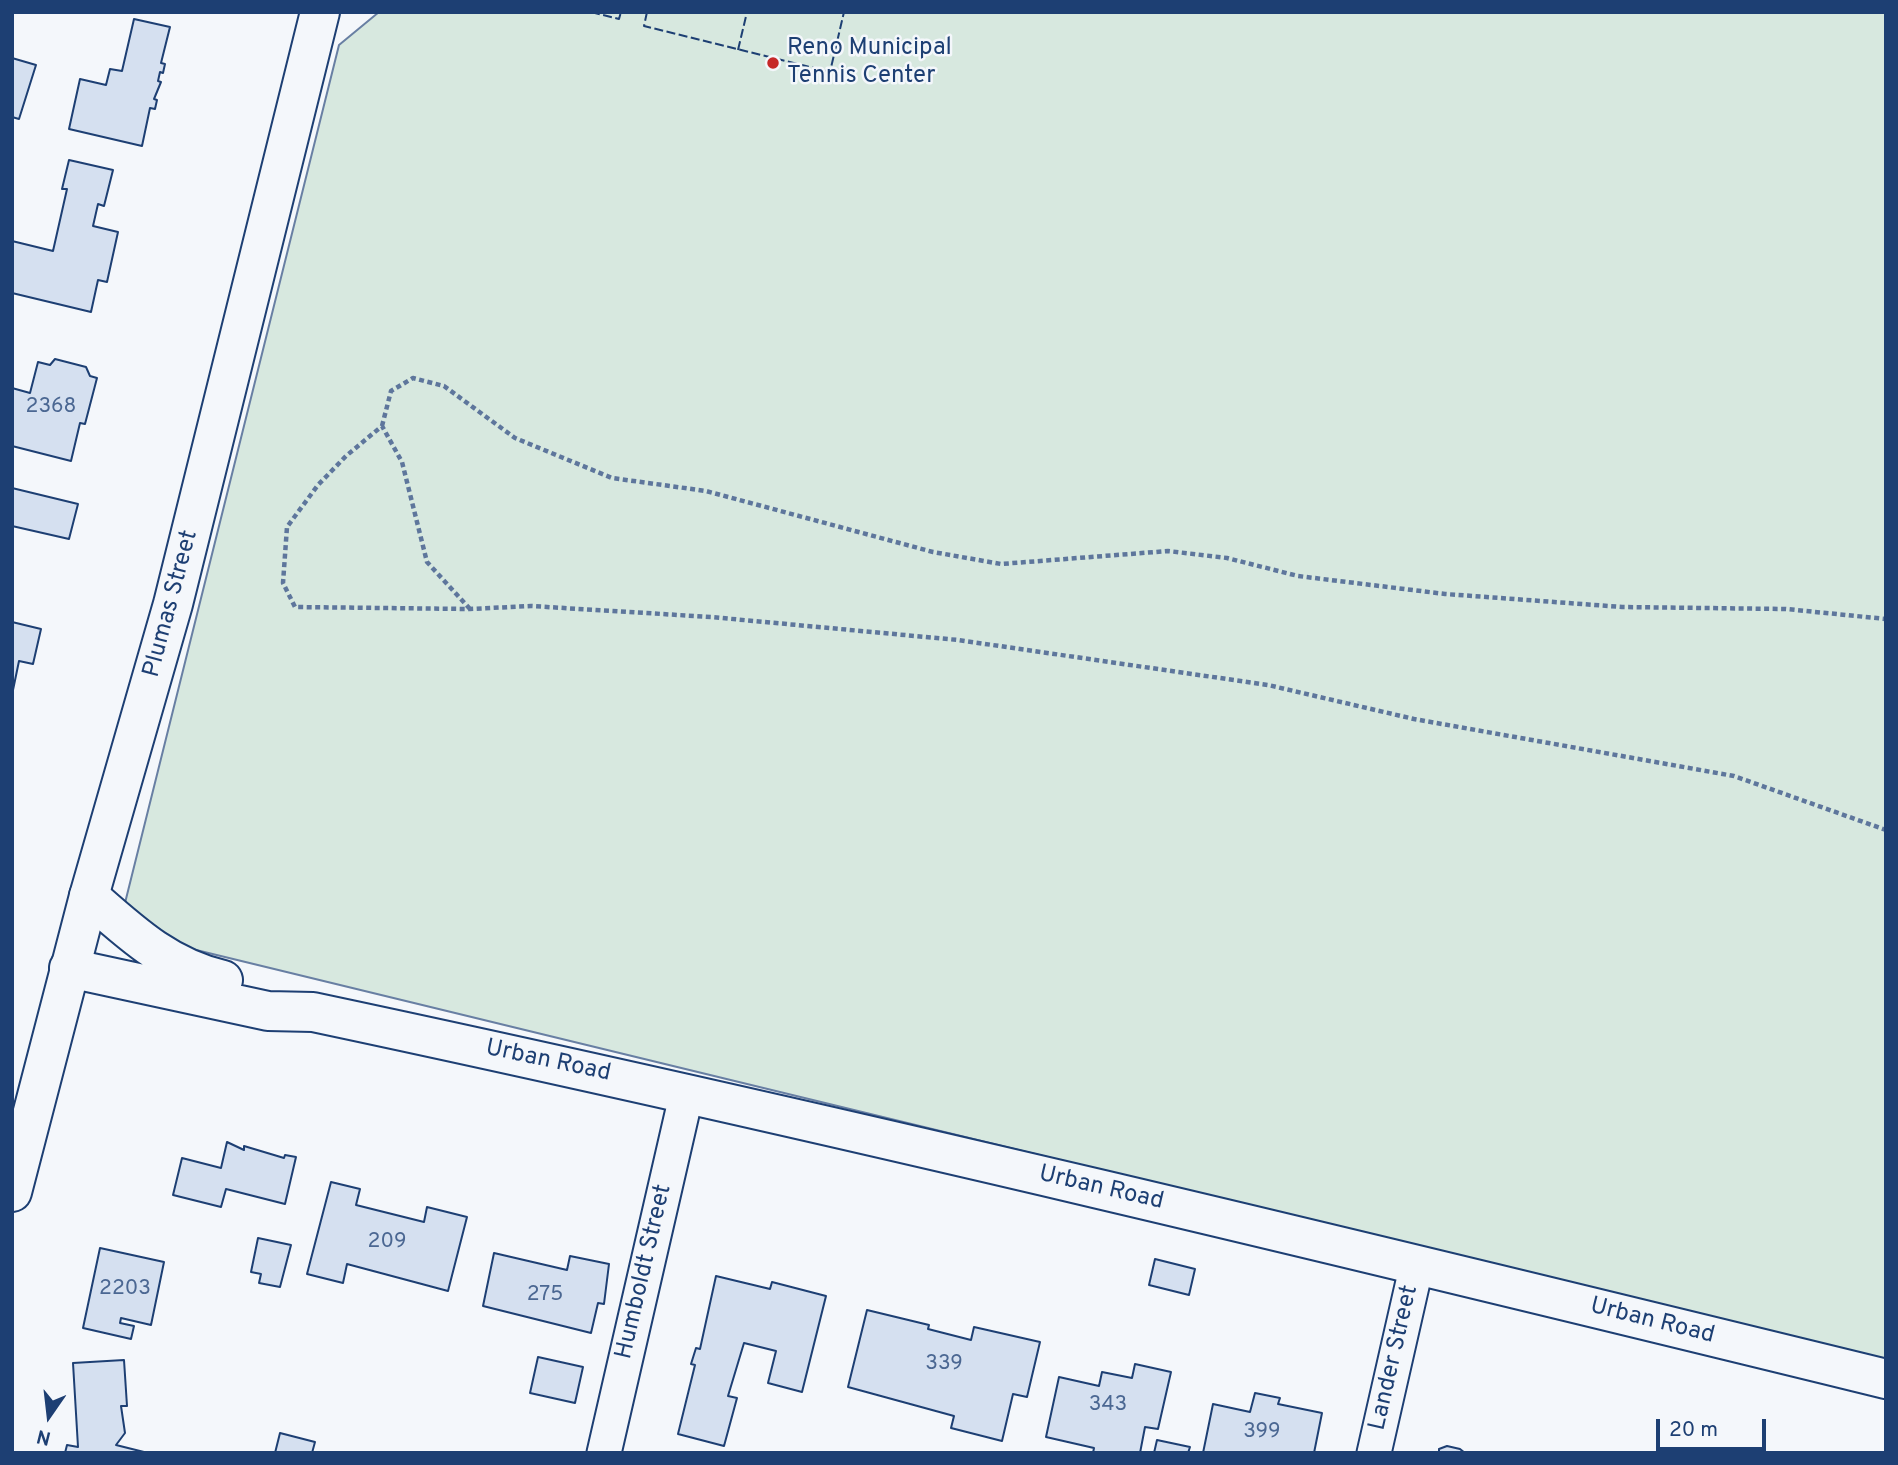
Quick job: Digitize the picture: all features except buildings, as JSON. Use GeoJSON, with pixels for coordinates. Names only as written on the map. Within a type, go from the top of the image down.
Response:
{"type":"FeatureCollection","features":[{"type":"Feature","properties":{"kind":"street","name":"Plumas Street"},"geometry":{"type":"LineString","coordinates":[[12,1192],[69,968],[173,604],[320,12]]}},
{"type":"Feature","properties":{"kind":"street","name":"Urban Road"},"geometry":{"type":"LineString","coordinates":[[89,897],[152,951],[169,961],[197,974],[275,993],[313,1012]]}},
{"type":"Feature","properties":{"kind":"street","name":"Urban Road"},"geometry":{"type":"LineString","coordinates":[[69,968],[268,1011],[313,1012],[687,1091],[1417,1264],[1886,1380]]}},
{"type":"Feature","properties":{"kind":"street","name":"Humboldt Street"},"geometry":{"type":"LineString","coordinates":[[604,1453],[687,1091]]}},
{"type":"Feature","properties":{"kind":"street","name":"Lander Street"},"geometry":{"type":"LineString","coordinates":[[1374,1453],[1417,1264]]}},
{"type":"Feature","properties":{"kind":"path"},"geometry":{"type":"LineString","coordinates":[[1886,619],[1786,609],[1622,607],[1445,594],[1298,576],[1227,558],[1168,551],[1000,564],[933,552],[706,491],[612,478],[515,438],[444,386],[412,379],[391,391],[382,426],[346,456],[318,485],[286,527],[283,583],[295,607],[470,609],[531,606],[655,613],[945,638],[1268,685],[1413,719],[1734,776],[1886,830]]}},
{"type":"Feature","properties":{"kind":"path"},"geometry":{"type":"LineString","coordinates":[[382,426],[402,462],[427,562],[470,609]]}},
{"type":"Feature","properties":{"kind":"shaded area"},"geometry":{"type":"Polygon","coordinates":[[[379,12],[1886,12],[1886,1361],[118,931],[339,45],[379,12]]]}},
{"type":"Feature","properties":{"kind":"fence"},"geometry":{"type":"LineString","coordinates":[[591,12],[619,19],[621,12]]}},
{"type":"Feature","properties":{"kind":"fence"},"geometry":{"type":"LineString","coordinates":[[647,12],[644,26],[830,72],[844,12]]}},
{"type":"Feature","properties":{"kind":"fence"},"geometry":{"type":"LineString","coordinates":[[738,50],[747,12]]}},
{"type":"Feature","properties":{"kind":"place","name":"Reno Municipal Tennis Center"},"geometry":{"type":"Point","coordinates":[773,63]}}]}
